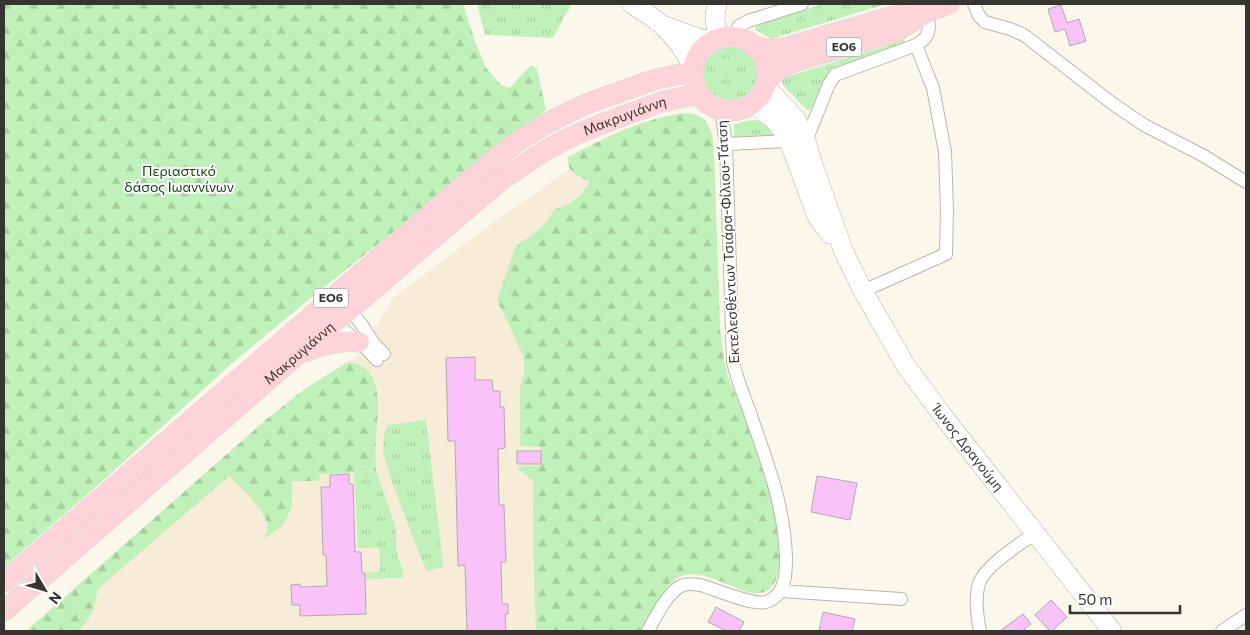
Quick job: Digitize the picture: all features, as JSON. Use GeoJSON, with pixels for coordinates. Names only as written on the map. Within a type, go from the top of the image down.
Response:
{"type":"FeatureCollection","features":[{"type":"Feature","properties":{"kind":"main road"},"geometry":{"type":"LineString","coordinates":[[632,4],[661,25],[687,54],[693,69],[694,83],[698,94],[704,102],[712,107],[729,111],[752,104],[763,110],[797,141]]}},
{"type":"Feature","properties":{"kind":"main road"},"geometry":{"type":"LineString","coordinates":[[717,4],[714,21],[722,38]]}},
{"type":"Feature","properties":{"kind":"main road","name":"ΕΟ6"},"geometry":{"type":"LineString","coordinates":[[722,38],[745,40],[756,48],[769,50],[784,48],[893,16],[949,4]]}},
{"type":"Feature","properties":{"kind":"main road","name":"ΕΟ6"},"geometry":{"type":"LineString","coordinates":[[752,104],[762,93],[765,85],[776,71],[791,63],[896,31],[922,9]]}},
{"type":"Feature","properties":{"kind":"main road"},"geometry":{"type":"LineString","coordinates":[[661,25],[701,39],[722,38]]}},
{"type":"Feature","properties":{"kind":"main road"},"geometry":{"type":"LineString","coordinates":[[693,69],[700,51],[708,43],[722,38]]}},
{"type":"Feature","properties":{"kind":"main road"},"geometry":{"type":"LineString","coordinates":[[756,48],[766,65],[765,85],[794,116],[797,141]]}},
{"type":"Feature","properties":{"kind":"main road","name":"Μακρυγιάννη"},"geometry":{"type":"LineString","coordinates":[[4,582],[491,162],[522,139],[553,120],[586,104],[693,69]]}},
{"type":"Feature","properties":{"kind":"main road","name":"Μακρυγιάννη"},"geometry":{"type":"LineString","coordinates":[[4,611],[299,353],[499,182],[564,140],[661,102],[698,94]]}},
{"type":"Feature","properties":{"kind":"main road","name":"Ίωνος Δραγούμη"},"geometry":{"type":"LineString","coordinates":[[797,141],[810,156],[843,250],[863,291],[911,372],[943,416],[1112,631]]}},
{"type":"Feature","properties":{"kind":"main road"},"geometry":{"type":"LineString","coordinates":[[299,353],[335,343],[359,342]]}},
{"type":"Feature","properties":{"kind":"street"},"geometry":{"type":"LineString","coordinates":[[722,38],[748,21],[802,4]]}},
{"type":"Feature","properties":{"kind":"street"},"geometry":{"type":"LineString","coordinates":[[974,4],[979,16],[985,22],[1024,35],[1113,104],[1144,125],[1218,164],[1246,182]]}},
{"type":"Feature","properties":{"kind":"street"},"geometry":{"type":"LineString","coordinates":[[726,144],[797,141],[835,75],[924,41],[928,35],[929,26],[922,9]]}},
{"type":"Feature","properties":{"kind":"street"},"geometry":{"type":"LineString","coordinates":[[863,291],[946,254],[945,152],[933,88],[916,45]]}},
{"type":"Feature","properties":{"kind":"street","name":"Εκτελεσθέντων Τσιάρα-Φίλιου-Τάτση"},"geometry":{"type":"LineString","coordinates":[[721,110],[726,144],[733,362],[738,383],[746,400],[779,500],[785,536],[786,563],[785,577],[781,590]]}},
{"type":"Feature","properties":{"kind":"street"},"geometry":{"type":"LineString","coordinates":[[329,300],[343,316],[349,336],[381,357],[362,325],[343,316],[329,300]]}},
{"type":"Feature","properties":{"kind":"street"},"geometry":{"type":"LineString","coordinates":[[980,631],[977,596],[983,576],[996,562],[1035,533]]}},
{"type":"Feature","properties":{"kind":"street"},"geometry":{"type":"LineString","coordinates":[[648,631],[667,599],[686,584],[708,586],[757,603],[767,602],[781,590],[901,599]]}},
{"type":"Feature","properties":{"kind":"street"},"geometry":{"type":"LineString","coordinates":[[1222,631],[1246,615]]}},
{"type":"Feature","properties":{"kind":"shaded area"},"geometry":{"type":"Polygon","coordinates":[[[689,113],[704,119],[712,135],[720,329],[723,357],[728,375],[747,420],[779,569],[776,581],[769,590],[764,593],[753,594],[709,577],[684,575],[670,585],[653,609],[641,631],[26,631],[268,418],[306,388],[362,353],[392,299],[498,219],[569,169],[568,157],[624,129],[677,114],[689,113]]]}},
{"type":"Feature","properties":{"kind":"green space","name":"Περιαστικό δάσος Ιωαννίνων"},"geometry":{"type":"Polygon","coordinates":[[[4,4],[463,4],[486,68],[501,85],[510,88],[531,65],[537,69],[546,110],[313,296],[230,365],[106,478],[4,567],[4,4]]]}},
{"type":"Feature","properties":{"kind":"green space"},"geometry":{"type":"Polygon","coordinates":[[[477,4],[571,4],[553,38],[485,35],[477,4]]]}},
{"type":"Feature","properties":{"kind":"green space"},"geometry":{"type":"Polygon","coordinates":[[[823,4],[886,4],[771,39],[755,28],[767,21],[823,4]]]}},
{"type":"Feature","properties":{"kind":"green space"},"geometry":{"type":"Polygon","coordinates":[[[902,39],[905,42],[899,47],[830,69],[809,110],[783,85],[782,80],[786,77],[895,43],[902,39]]]}},
{"type":"Feature","properties":{"kind":"green space"},"geometry":{"type":"Polygon","coordinates":[[[730,46],[740,48],[749,54],[755,63],[757,73],[755,83],[749,92],[740,98],[730,100],[720,98],[711,92],[705,83],[703,73],[705,63],[711,54],[720,48],[730,46]]]}},
{"type":"Feature","properties":{"kind":"green space"},"geometry":{"type":"Polygon","coordinates":[[[689,113],[702,118],[711,133],[714,153],[720,329],[723,352],[727,374],[750,429],[770,487],[780,547],[776,580],[768,590],[759,593],[749,592],[712,578],[688,574],[677,578],[666,588],[641,631],[536,631],[533,481],[519,469],[519,466],[541,466],[541,447],[520,446],[520,387],[524,374],[524,357],[497,300],[516,246],[536,232],[555,209],[567,205],[581,195],[590,182],[571,170],[568,157],[642,123],[657,118],[689,113]]]}},
{"type":"Feature","properties":{"kind":"green space"},"geometry":{"type":"Polygon","coordinates":[[[752,120],[760,121],[766,125],[772,130],[775,137],[734,137],[734,124],[752,120]]]}},
{"type":"Feature","properties":{"kind":"green space"},"geometry":{"type":"Polygon","coordinates":[[[348,362],[360,365],[368,372],[374,380],[377,391],[376,471],[320,474],[319,481],[292,481],[292,507],[282,526],[262,540],[268,526],[263,513],[229,476],[98,589],[92,612],[78,631],[26,631],[268,418],[306,388],[348,362]]]}},
{"type":"Feature","properties":{"kind":"green space"},"geometry":{"type":"Polygon","coordinates":[[[426,420],[443,563],[442,567],[428,571],[422,561],[393,485],[383,453],[384,434],[388,425],[426,420]]]}},
{"type":"Feature","properties":{"kind":"green space"},"geometry":{"type":"Polygon","coordinates":[[[376,471],[396,528],[397,556],[403,570],[403,578],[365,579],[365,573],[380,571],[379,548],[358,548],[354,472],[376,471]]]}},
{"type":"Feature","properties":{"kind":"building"},"geometry":{"type":"Polygon","coordinates":[[[1061,5],[1067,23],[1079,19],[1086,41],[1070,46],[1065,29],[1055,32],[1048,9],[1061,5]]]}},
{"type":"Feature","properties":{"kind":"building"},"geometry":{"type":"Polygon","coordinates":[[[475,357],[475,380],[492,380],[493,391],[500,391],[500,407],[504,407],[505,448],[498,449],[499,505],[504,505],[506,562],[501,562],[502,604],[508,604],[508,614],[505,614],[506,631],[467,631],[465,565],[458,566],[455,441],[448,441],[446,358],[475,357]]]}},
{"type":"Feature","properties":{"kind":"building"},"geometry":{"type":"Polygon","coordinates":[[[517,451],[541,451],[541,464],[517,464],[517,451]]]}},
{"type":"Feature","properties":{"kind":"building"},"geometry":{"type":"Polygon","coordinates":[[[349,474],[349,484],[353,484],[355,552],[361,552],[362,573],[365,573],[366,614],[300,616],[300,605],[292,605],[291,585],[300,584],[300,587],[327,586],[326,555],[323,555],[321,487],[330,487],[330,475],[349,474]]]}},
{"type":"Feature","properties":{"kind":"building"},"geometry":{"type":"Polygon","coordinates":[[[817,476],[857,483],[850,520],[811,512],[817,476]]]}},
{"type":"Feature","properties":{"kind":"building"},"geometry":{"type":"Polygon","coordinates":[[[1051,600],[1067,617],[1050,631],[1035,615],[1051,600]]]}},
{"type":"Feature","properties":{"kind":"building"},"geometry":{"type":"Polygon","coordinates":[[[716,607],[744,622],[739,631],[727,631],[708,622],[716,607]]]}},
{"type":"Feature","properties":{"kind":"building"},"geometry":{"type":"Polygon","coordinates":[[[823,612],[855,619],[852,631],[819,631],[823,612]]]}},
{"type":"Feature","properties":{"kind":"building"},"geometry":{"type":"Polygon","coordinates":[[[1023,614],[1031,624],[1024,629],[1026,631],[1000,631],[1023,614]]]}}]}
